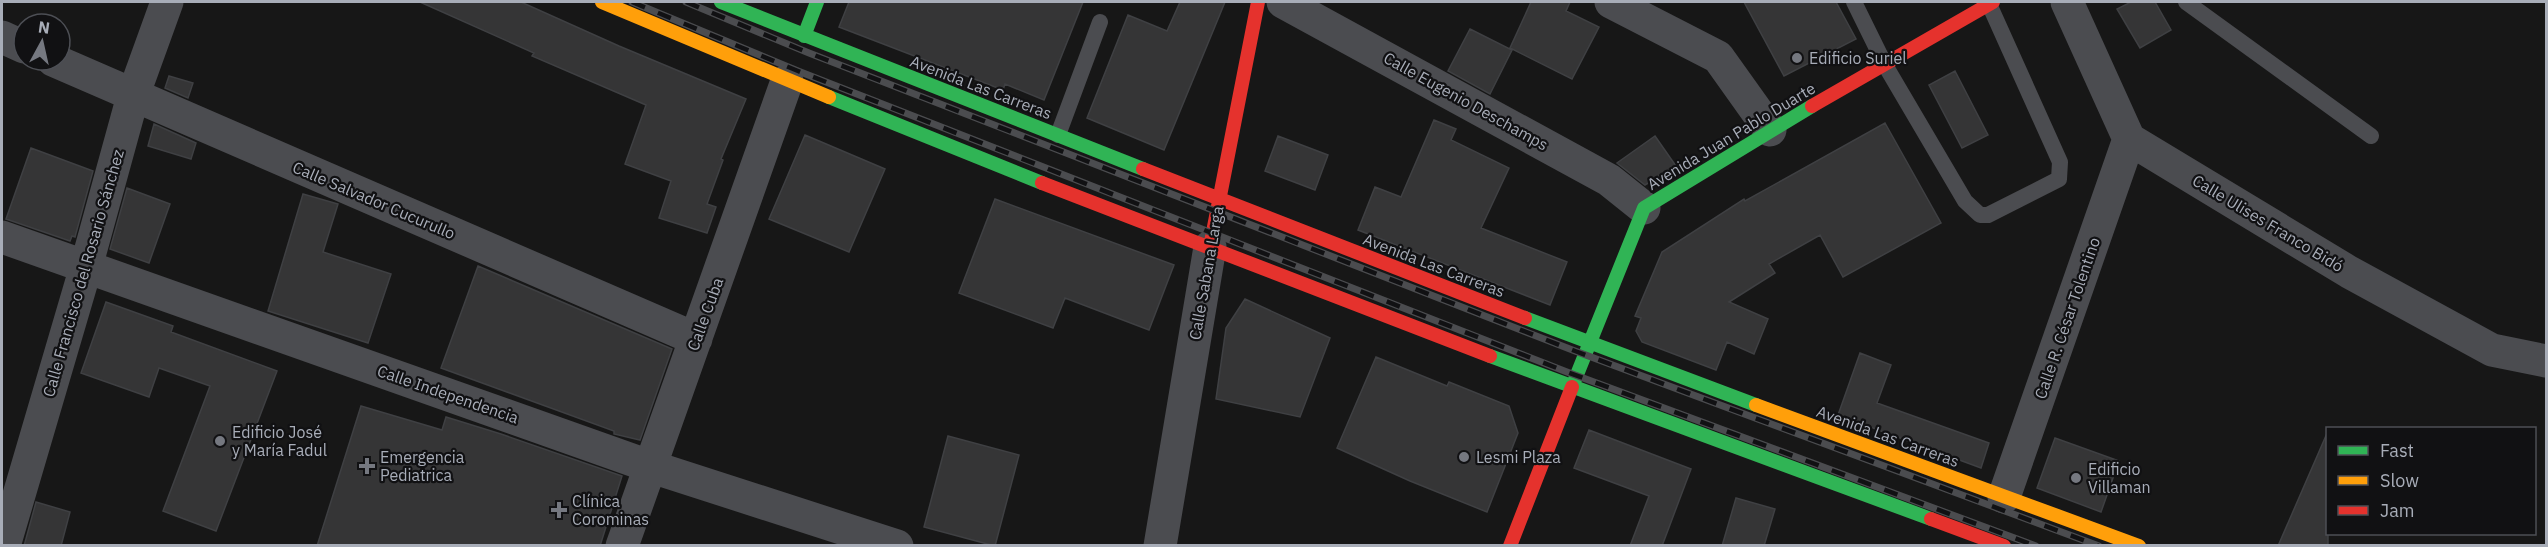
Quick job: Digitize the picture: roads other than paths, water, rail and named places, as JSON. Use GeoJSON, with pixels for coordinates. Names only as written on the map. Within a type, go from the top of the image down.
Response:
{"type":"FeatureCollection","features":[{"type":"Feature","properties":{"kind":"main road"},"geometry":{"type":"LineString","coordinates":[[602,2],[787,81],[1210,247],[1572,387],[1996,544]]}},
{"type":"Feature","properties":{"kind":"main road","name":"Avenida Las Carreras"},"geometry":{"type":"LineString","coordinates":[[722,2],[1589,343],[2139,546]]}},
{"type":"Feature","properties":{"kind":"main road"},"geometry":{"type":"LineString","coordinates":[[804,36],[817,2]]}},
{"type":"Feature","properties":{"kind":"main road","name":"Calle Sabana Larga"},"geometry":{"type":"LineString","coordinates":[[1210,247],[1258,2]]}},
{"type":"Feature","properties":{"kind":"main road","name":"Avenida Juan Pablo Duarte"},"geometry":{"type":"LineString","coordinates":[[1510,546],[1644,208],[1770,130],[1991,3]]}},
{"type":"Feature","properties":{"kind":"street","name":"Calle Francisco del Rosario Sánchez"},"geometry":{"type":"LineString","coordinates":[[4,546],[86,267],[133,96],[167,2]]}},
{"type":"Feature","properties":{"kind":"street","name":"Calle Eugenio Deschamps"},"geometry":{"type":"LineString","coordinates":[[1283,2],[1610,180],[1644,208]]}},
{"type":"Feature","properties":{"kind":"street"},"geometry":{"type":"LineString","coordinates":[[1611,2],[1718,57],[1770,130]]}},
{"type":"Feature","properties":{"kind":"street"},"geometry":{"type":"LineString","coordinates":[[2067,2],[2129,139]]}},
{"type":"Feature","properties":{"kind":"street","name":"Calle Salvador Cucurullo"},"geometry":{"type":"LineString","coordinates":[[72,69],[696,339]]}},
{"type":"Feature","properties":{"kind":"street","name":"Calle Cuba"},"geometry":{"type":"LineString","coordinates":[[622,546],[787,81]]}},
{"type":"Feature","properties":{"kind":"street","name":"Calle Ulises Franco Bidó"},"geometry":{"type":"LineString","coordinates":[[2129,139],[2349,272],[2492,350],[2547,362]]}},
{"type":"Feature","properties":{"kind":"street","name":"Calle R. César Tolentino"},"geometry":{"type":"LineString","coordinates":[[2004,497],[2129,139]]}},
{"type":"Feature","properties":{"kind":"street","name":"Calle Independencia"},"geometry":{"type":"LineString","coordinates":[[2,237],[649,465],[897,546]]}},
{"type":"Feature","properties":{"kind":"street","name":"Calle Sabana Larga"},"geometry":{"type":"LineString","coordinates":[[1160,546],[1210,247]]}},
{"type":"Feature","properties":{"kind":"lane"},"geometry":{"type":"LineString","coordinates":[[1854,2],[1885,65],[1965,201],[1980,215],[1988,215],[2059,179],[2060,162],[1991,3]]}},
{"type":"Feature","properties":{"kind":"lane"},"geometry":{"type":"LineString","coordinates":[[2186,2],[2371,136]]}},
{"type":"Feature","properties":{"kind":"lane"},"geometry":{"type":"LineString","coordinates":[[1058,135],[1100,22]]}},
{"type":"Feature","properties":{"kind":"railway"},"geometry":{"type":"LineString","coordinates":[[632,2],[798,71],[1567,372],[2036,546]]}},
{"type":"Feature","properties":{"kind":"railway"},"geometry":{"type":"LineString","coordinates":[[686,2],[809,53],[1575,351],[2099,546]]}},
{"type":"Feature","properties":{"kind":"place","name":"Edificio Suriel"},"geometry":{"type":"Point","coordinates":[1797,58]}},
{"type":"Feature","properties":{"kind":"place","name":"Edificio José y María Fadul"},"geometry":{"type":"Point","coordinates":[220,441]}},
{"type":"Feature","properties":{"kind":"place","name":"Lesmi Plaza"},"geometry":{"type":"Point","coordinates":[1464,457]}},
{"type":"Feature","properties":{"kind":"place","name":"Emergencia Pediatrica"},"geometry":{"type":"Point","coordinates":[367,466]}},
{"type":"Feature","properties":{"kind":"place","name":"Edificio Villaman"},"geometry":{"type":"Point","coordinates":[2076,478]}},
{"type":"Feature","properties":{"kind":"place","name":"Clínica Corominas"},"geometry":{"type":"Point","coordinates":[559,510]}}]}
